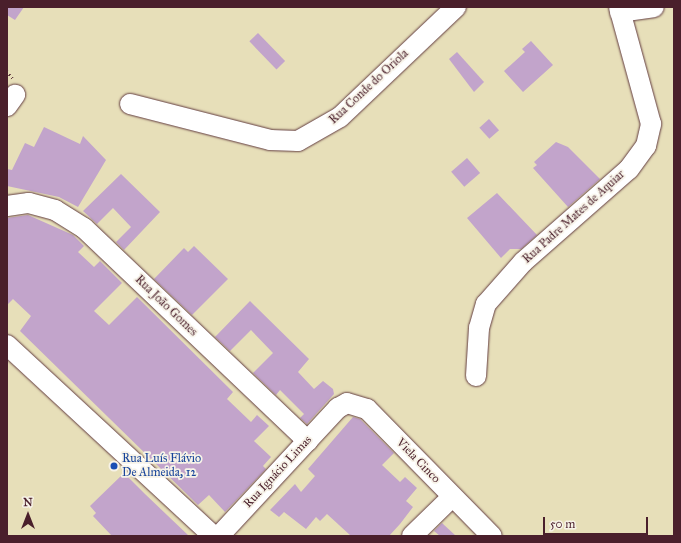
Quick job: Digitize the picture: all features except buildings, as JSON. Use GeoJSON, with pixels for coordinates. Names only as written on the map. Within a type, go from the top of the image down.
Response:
{"type":"FeatureCollection","features":[{"type":"Feature","properties":{"kind":"street","name":"Rua Conde do Oriola"},"geometry":{"type":"LineString","coordinates":[[130,104],[270,140],[298,141],[340,117],[456,7]]}},
{"type":"Feature","properties":{"kind":"street"},"geometry":{"type":"LineString","coordinates":[[619,9],[654,7]]}},
{"type":"Feature","properties":{"kind":"street","name":"Rua Padre Mates de Aquiar"},"geometry":{"type":"LineString","coordinates":[[476,376],[479,328],[486,304],[523,262],[629,169],[646,146],[651,124],[619,9]]}},
{"type":"Feature","properties":{"kind":"street","name":"Rua João Gomes"},"geometry":{"type":"LineString","coordinates":[[7,206],[29,203],[55,210],[84,228],[308,441]]}},
{"type":"Feature","properties":{"kind":"street"},"geometry":{"type":"LineString","coordinates":[[7,345],[213,536]]}},
{"type":"Feature","properties":{"kind":"street","name":"Viela Cinco"},"geometry":{"type":"LineString","coordinates":[[338,408],[351,403],[367,409],[492,536]]}},
{"type":"Feature","properties":{"kind":"street","name":"Rua Ignácio Limas"},"geometry":{"type":"LineString","coordinates":[[219,536],[338,408]]}},
{"type":"Feature","properties":{"kind":"street"},"geometry":{"type":"LineString","coordinates":[[412,536],[452,497]]}},
{"type":"Feature","properties":{"kind":"place","name":"Rua Luís Flávio De Almeida, 12"},"geometry":{"type":"Point","coordinates":[114,466]}}]}
